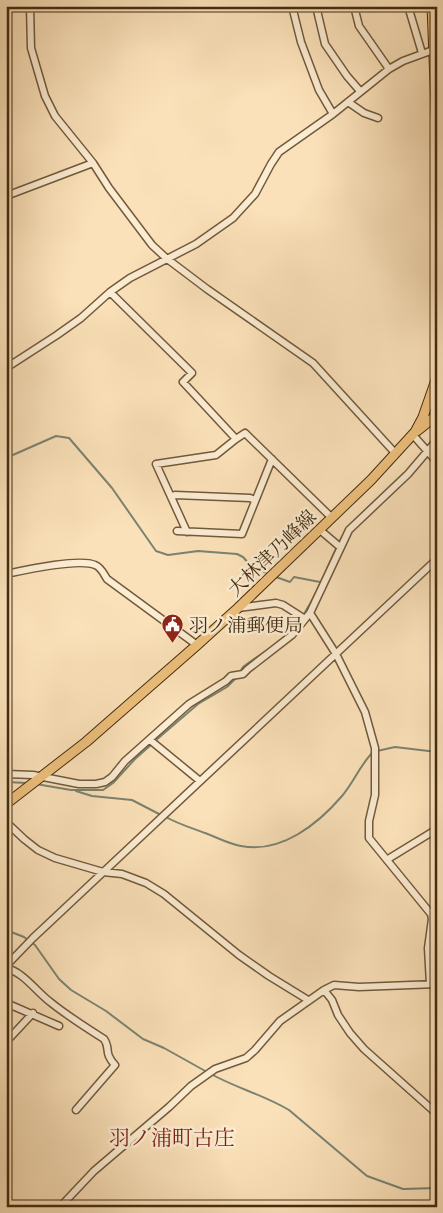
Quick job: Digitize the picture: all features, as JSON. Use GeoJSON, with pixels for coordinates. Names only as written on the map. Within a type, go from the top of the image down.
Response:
{"type":"FeatureCollection","features":[{"type":"Feature","properties":{"kind":"main road"},"geometry":{"type":"LineString","coordinates":[[432,6],[435,35],[437,134]]}},
{"type":"Feature","properties":{"kind":"main road","name":"大林津乃峰線"},"geometry":{"type":"LineString","coordinates":[[6,804],[86,742],[238,608],[320,530],[396,454],[414,433],[423,417],[437,377]]}},
{"type":"Feature","properties":{"kind":"main road"},"geometry":{"type":"LineString","coordinates":[[414,433],[437,414]]}},
{"type":"Feature","properties":{"kind":"street"},"geometry":{"type":"LineString","coordinates":[[30,6],[31,48],[45,96],[55,116],[93,163],[109,188],[152,245],[207,289],[313,363],[396,454]]}},
{"type":"Feature","properties":{"kind":"street"},"geometry":{"type":"LineString","coordinates":[[292,6],[301,42],[319,90],[333,114]]}},
{"type":"Feature","properties":{"kind":"street"},"geometry":{"type":"LineString","coordinates":[[316,6],[325,44],[360,91]]}},
{"type":"Feature","properties":{"kind":"street"},"geometry":{"type":"LineString","coordinates":[[354,6],[359,26],[389,69]]}},
{"type":"Feature","properties":{"kind":"street"},"geometry":{"type":"LineString","coordinates":[[408,6],[422,53]]}},
{"type":"Feature","properties":{"kind":"street"},"geometry":{"type":"LineString","coordinates":[[6,368],[57,335],[130,278],[196,244],[233,218],[255,194],[270,164],[279,152],[333,114],[389,69],[422,53],[435,54]]}},
{"type":"Feature","properties":{"kind":"street"},"geometry":{"type":"LineString","coordinates":[[348,102],[364,113],[378,118]]}},
{"type":"Feature","properties":{"kind":"street"},"geometry":{"type":"LineString","coordinates":[[6,196],[93,163]]}},
{"type":"Feature","properties":{"kind":"street"},"geometry":{"type":"LineString","coordinates":[[110,292],[192,373],[183,382],[236,439]]}},
{"type":"Feature","properties":{"kind":"street"},"geometry":{"type":"LineString","coordinates":[[187,532],[156,464],[216,455],[245,433],[332,518]]}},
{"type":"Feature","properties":{"kind":"street"},"geometry":{"type":"LineString","coordinates":[[414,433],[437,462]]}},
{"type":"Feature","properties":{"kind":"street"},"geometry":{"type":"LineString","coordinates":[[6,774],[34,775],[38,779],[80,784],[96,784],[105,782],[112,777],[125,761],[152,742],[189,704],[231,676],[243,674],[286,641],[310,613],[340,547],[353,526],[408,474],[426,449],[437,440]]}},
{"type":"Feature","properties":{"kind":"street"},"geometry":{"type":"LineString","coordinates":[[177,531],[242,534],[272,459]]}},
{"type":"Feature","properties":{"kind":"street"},"geometry":{"type":"LineString","coordinates":[[171,497],[175,495],[255,500]]}},
{"type":"Feature","properties":{"kind":"street"},"geometry":{"type":"LineString","coordinates":[[320,530],[340,547]]}},
{"type":"Feature","properties":{"kind":"street"},"geometry":{"type":"LineString","coordinates":[[76,1110],[115,1065],[107,1057],[106,1042],[71,1018],[18,974],[6,967],[27,943],[437,559]]}},
{"type":"Feature","properties":{"kind":"street"},"geometry":{"type":"LineString","coordinates":[[6,574],[62,564],[91,563],[97,565],[107,579],[197,645]]}},
{"type":"Feature","properties":{"kind":"street"},"geometry":{"type":"LineString","coordinates":[[238,608],[276,603],[283,604],[305,619]]}},
{"type":"Feature","properties":{"kind":"street"},"geometry":{"type":"LineString","coordinates":[[60,1207],[94,1171],[208,1073],[233,1061],[246,1058],[256,1050],[280,1021],[334,984],[359,987],[433,984],[428,948],[431,914],[369,838],[375,794],[376,752],[365,712],[336,654],[310,613]]}},
{"type":"Feature","properties":{"kind":"street"},"geometry":{"type":"LineString","coordinates":[[152,742],[200,781]]}},
{"type":"Feature","properties":{"kind":"street"},"geometry":{"type":"LineString","coordinates":[[6,822],[38,850],[55,858],[103,872],[136,878],[164,894],[238,955],[308,1000]]}},
{"type":"Feature","properties":{"kind":"street"},"geometry":{"type":"LineString","coordinates":[[388,860],[437,829]]}},
{"type":"Feature","properties":{"kind":"street"},"geometry":{"type":"LineString","coordinates":[[324,990],[332,1000],[338,1015],[350,1033],[364,1049],[437,1114]]}},
{"type":"Feature","properties":{"kind":"street"},"geometry":{"type":"LineString","coordinates":[[6,1003],[33,1013],[59,1026]]}},
{"type":"Feature","properties":{"kind":"street"},"geometry":{"type":"LineString","coordinates":[[6,1042],[33,1013]]}},
{"type":"Feature","properties":{"kind":"waterway"},"geometry":{"type":"LineString","coordinates":[[427,447],[437,434]]}},
{"type":"Feature","properties":{"kind":"waterway"},"geometry":{"type":"LineString","coordinates":[[6,458],[56,436],[69,438],[112,488],[156,551],[168,555],[198,551],[237,554],[243,557],[251,566],[269,574]]}},
{"type":"Feature","properties":{"kind":"waterway"},"geometry":{"type":"LineString","coordinates":[[348,527],[404,473]]}},
{"type":"Feature","properties":{"kind":"waterway"},"geometry":{"type":"LineString","coordinates":[[240,672],[243,667],[282,639],[296,625],[312,601],[343,535]]}},
{"type":"Feature","properties":{"kind":"waterway"},"geometry":{"type":"LineString","coordinates":[[276,577],[290,582],[294,577],[320,582]]}},
{"type":"Feature","properties":{"kind":"waterway"},"geometry":{"type":"LineString","coordinates":[[155,741],[198,704],[227,687],[236,678]]}},
{"type":"Feature","properties":{"kind":"waterway"},"geometry":{"type":"LineString","coordinates":[[72,790],[103,790],[113,783],[152,744]]}},
{"type":"Feature","properties":{"kind":"waterway"},"geometry":{"type":"LineString","coordinates":[[377,751],[395,747],[437,752]]}},
{"type":"Feature","properties":{"kind":"waterway"},"geometry":{"type":"LineString","coordinates":[[166,817],[236,845],[270,846],[298,835],[322,817],[342,796],[364,762],[373,752]]}},
{"type":"Feature","properties":{"kind":"waterway"},"geometry":{"type":"LineString","coordinates":[[6,782],[27,783]]}},
{"type":"Feature","properties":{"kind":"waterway"},"geometry":{"type":"LineString","coordinates":[[36,784],[71,790]]}},
{"type":"Feature","properties":{"kind":"waterway"},"geometry":{"type":"LineString","coordinates":[[76,791],[92,796],[132,800],[161,815]]}},
{"type":"Feature","properties":{"kind":"waterway"},"geometry":{"type":"LineString","coordinates":[[6,930],[24,937],[35,945],[59,979],[71,990],[106,1011],[143,1039],[164,1048],[207,1072]]}},
{"type":"Feature","properties":{"kind":"waterway"},"geometry":{"type":"LineString","coordinates":[[211,1074],[289,1110],[367,1176],[403,1189],[437,1188]]}},
{"type":"Feature","properties":{"kind":"place","name":"羽ノ浦郵便局"},"geometry":{"type":"Point","coordinates":[173,644]}},
{"type":"Feature","properties":{"kind":"district","name":"羽ノ浦町古庄"},"geometry":{"type":"Point","coordinates":[172,1137]}}]}
